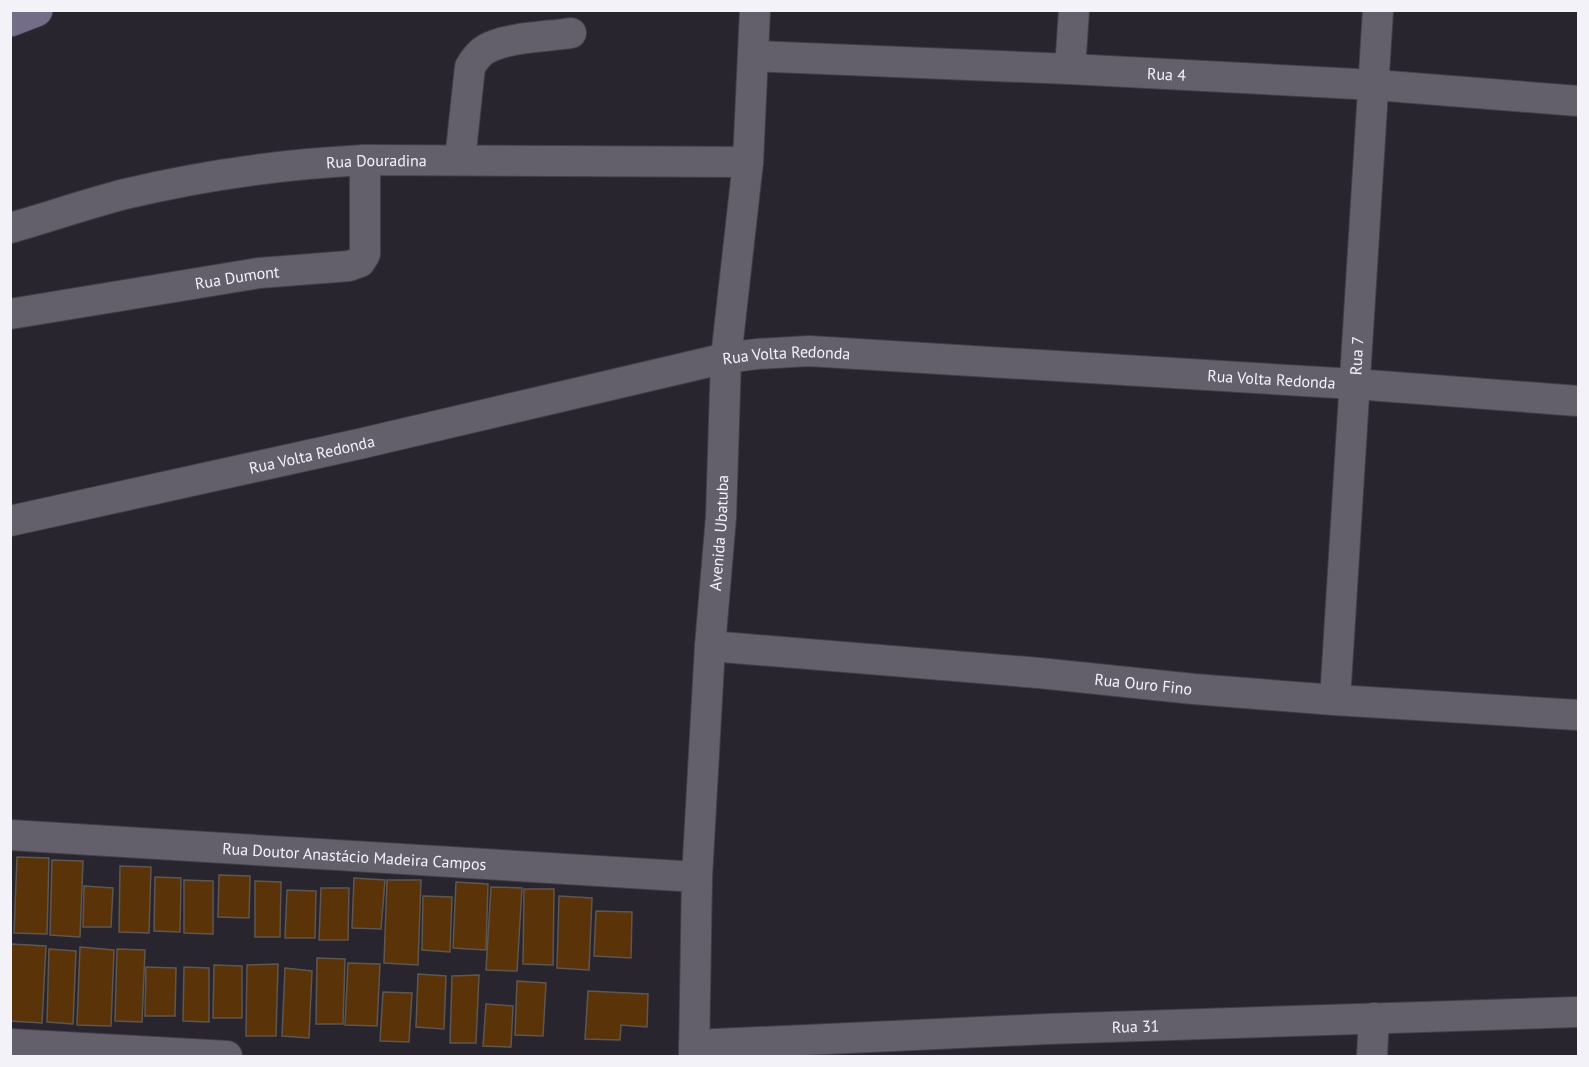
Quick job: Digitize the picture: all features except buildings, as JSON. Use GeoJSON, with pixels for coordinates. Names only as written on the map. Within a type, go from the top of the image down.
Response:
{"type":"FeatureCollection","features":[{"type":"Feature","properties":{"kind":"street"},"geometry":{"type":"LineString","coordinates":[[10,20],[36,10]]}},
{"type":"Feature","properties":{"kind":"street","name":"Avenida Ubatuba"},"geometry":{"type":"LineString","coordinates":[[694,1051],[698,877],[710,646],[721,517],[726,358],[748,162],[755,10]]}},
{"type":"Feature","properties":{"kind":"street"},"geometry":{"type":"LineString","coordinates":[[1070,69],[1074,10]]}},
{"type":"Feature","properties":{"kind":"street","name":"Rua 7"},"geometry":{"type":"LineString","coordinates":[[1335,700],[1378,10]]}},
{"type":"Feature","properties":{"kind":"street"},"geometry":{"type":"LineString","coordinates":[[460,160],[470,67],[475,59],[485,49],[504,42],[571,33]]}},
{"type":"Feature","properties":{"kind":"street","name":"Rua 4"},"geometry":{"type":"LineString","coordinates":[[753,56],[1375,85],[1578,101]]}},
{"type":"Feature","properties":{"kind":"street","name":"Rua Dumont"},"geometry":{"type":"LineString","coordinates":[[10,314],[259,273],[349,266],[360,262],[364,254],[365,160]]}},
{"type":"Feature","properties":{"kind":"street","name":"Rua Douradina"},"geometry":{"type":"LineString","coordinates":[[10,228],[124,195],[206,177],[316,162],[460,160],[748,162]]}},
{"type":"Feature","properties":{"kind":"street","name":"Rua Volta Redonda"},"geometry":{"type":"LineString","coordinates":[[10,520],[359,444],[726,358],[757,354],[809,351],[1578,400]]}},
{"type":"Feature","properties":{"kind":"street","name":"Rua Ouro Fino"},"geometry":{"type":"LineString","coordinates":[[710,646],[1027,672],[1194,689],[1578,715]]}},
{"type":"Feature","properties":{"kind":"street","name":"Rua Doutor Anastácio Madeira Campos"},"geometry":{"type":"LineString","coordinates":[[10,835],[698,877]]}},
{"type":"Feature","properties":{"kind":"street","name":"Rua 31"},"geometry":{"type":"LineString","coordinates":[[694,1051],[1047,1029],[1578,1012]]}},
{"type":"Feature","properties":{"kind":"street"},"geometry":{"type":"LineString","coordinates":[[1372,1056],[1374,1018]]}},
{"type":"Feature","properties":{"kind":"street"},"geometry":{"type":"LineString","coordinates":[[10,1044],[227,1056]]}}]}
